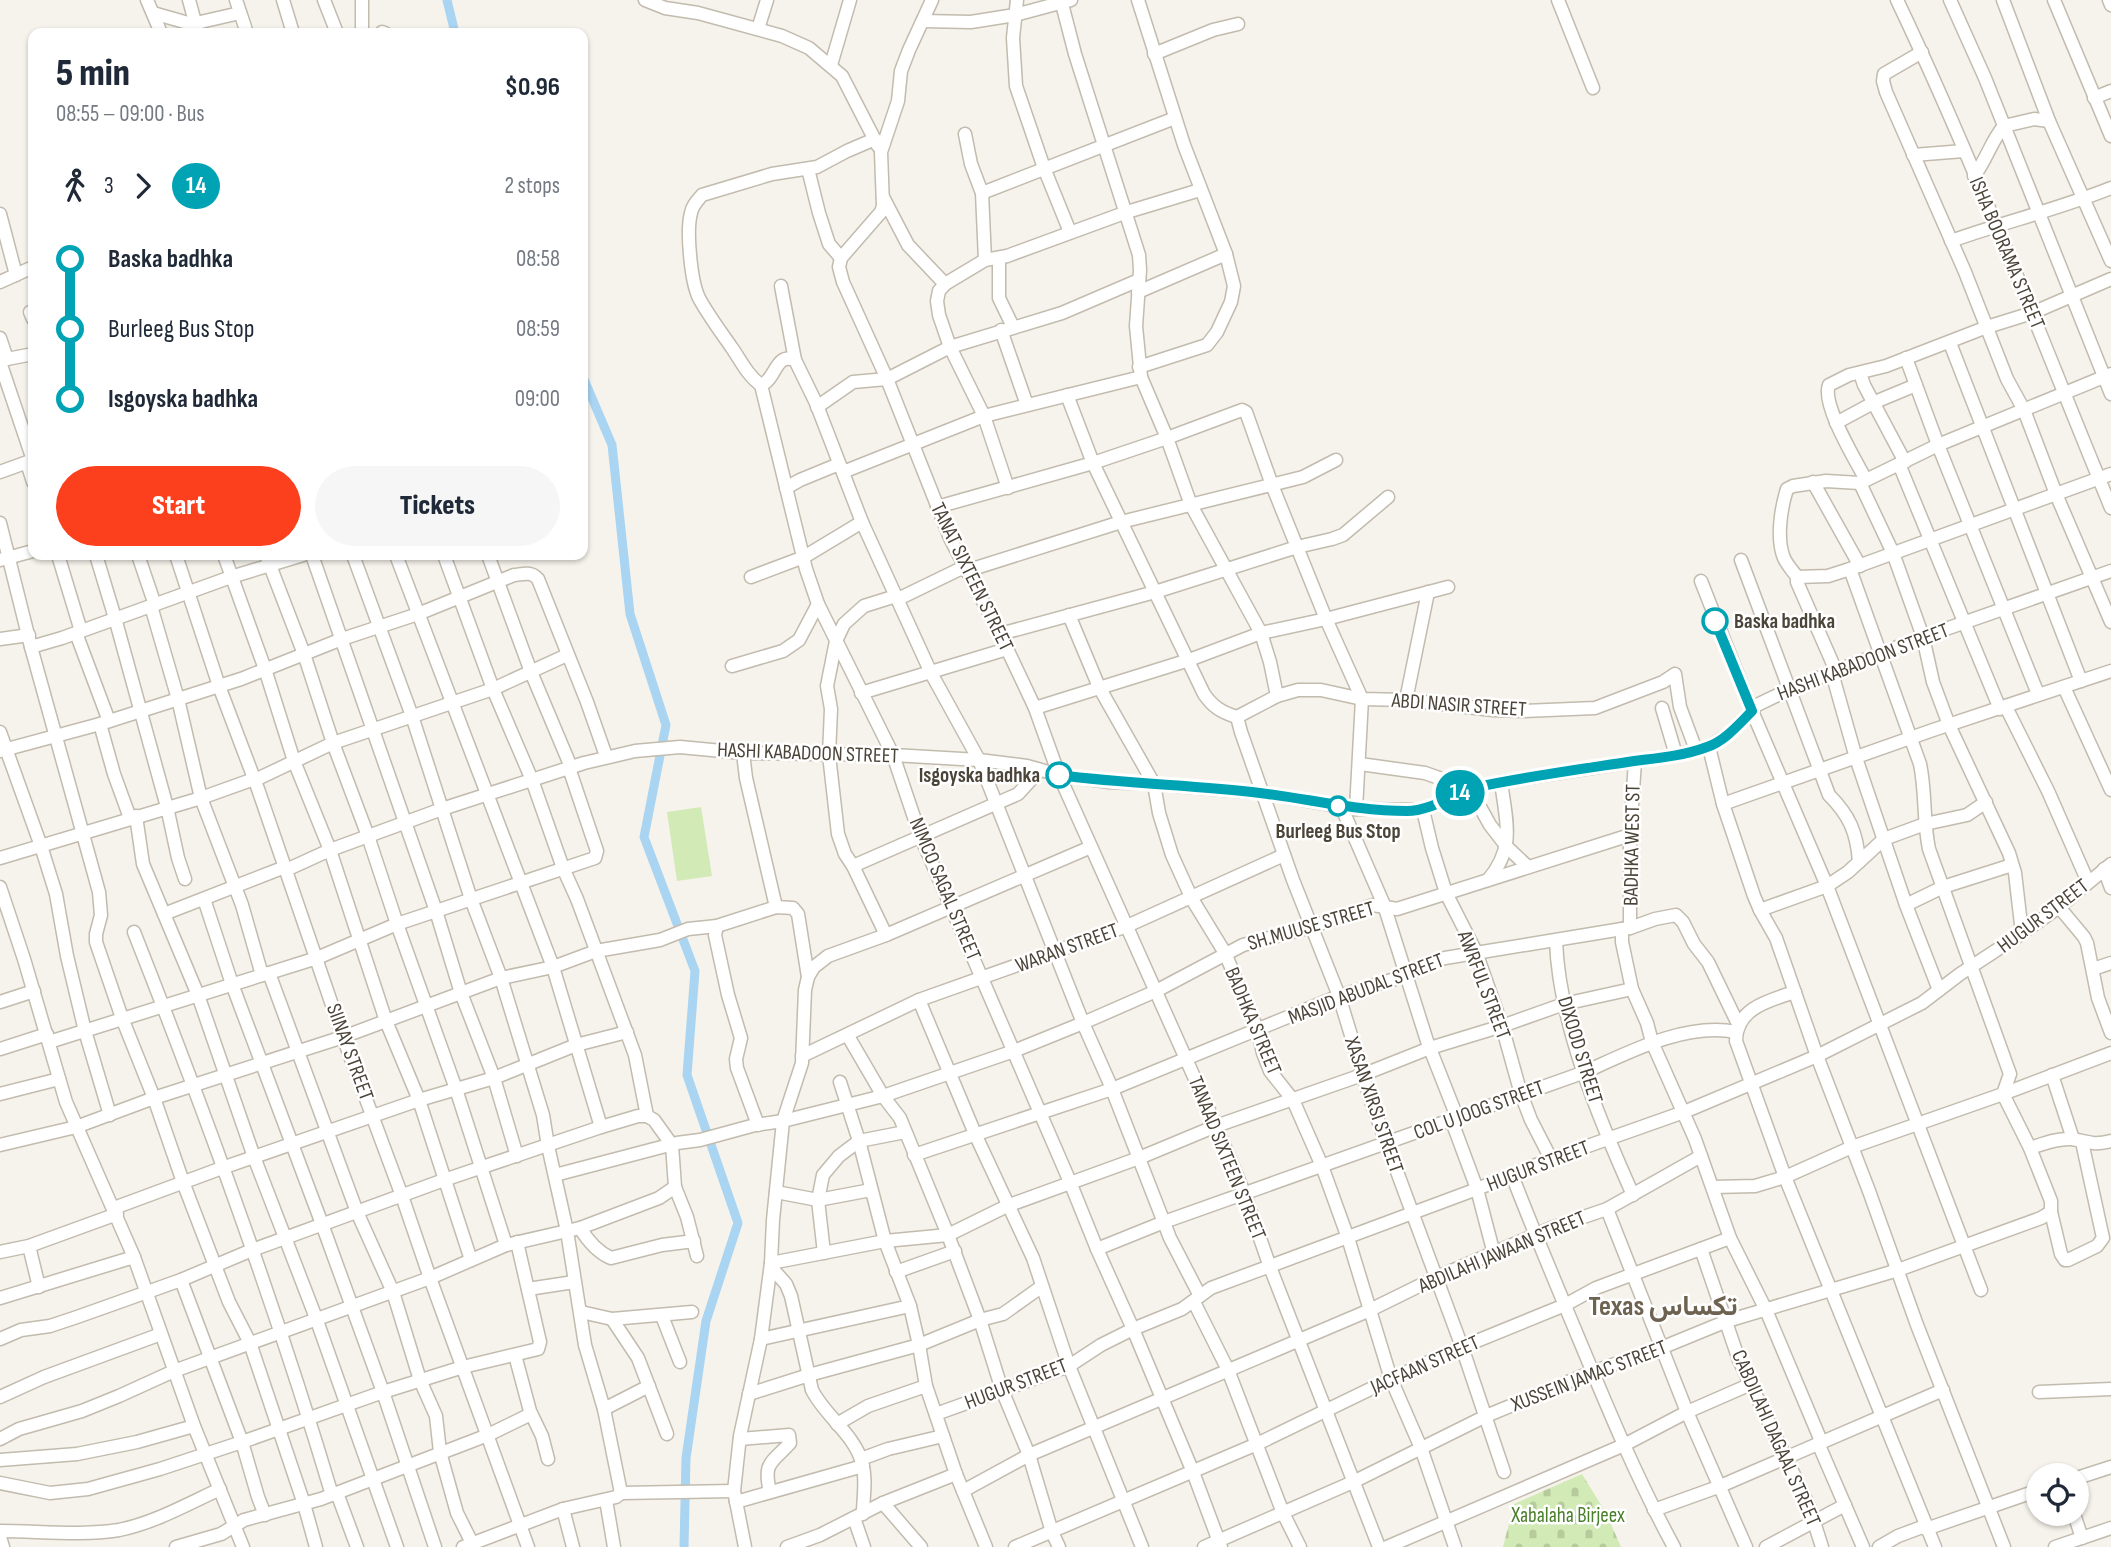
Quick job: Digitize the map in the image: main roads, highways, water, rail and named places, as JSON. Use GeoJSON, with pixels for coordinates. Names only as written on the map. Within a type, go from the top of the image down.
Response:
{"type":"FeatureCollection","features":[{"type":"Feature","properties":{"kind":"waterway"},"geometry":{"type":"LineString","coordinates":[[447,0],[454,28]]}},
{"type":"Feature","properties":{"kind":"waterway"},"geometry":{"type":"LineString","coordinates":[[588,389],[612,445],[630,614],[666,725],[644,837],[695,971],[687,1075],[738,1223],[706,1321],[686,1458],[684,1547]]}},
{"type":"Feature","properties":{"kind":"place","name":"Baska badhka"},"geometry":{"type":"Point","coordinates":[1715,621]}},
{"type":"Feature","properties":{"kind":"place","name":"Isgoyska badhka"},"geometry":{"type":"Point","coordinates":[1059,775]}},
{"type":"Feature","properties":{"kind":"place","name":"Burleeg Bus Stop"},"geometry":{"type":"Point","coordinates":[1338,806]}},
{"type":"Feature","properties":{"kind":"district","name":"Texas تكساس"},"geometry":{"type":"Point","coordinates":[1663,1306]}},
{"type":"Feature","properties":{"kind":"park label","name":"Xabalaha Birjeex"},"geometry":{"type":"Point","coordinates":[1568,1515]}}]}
